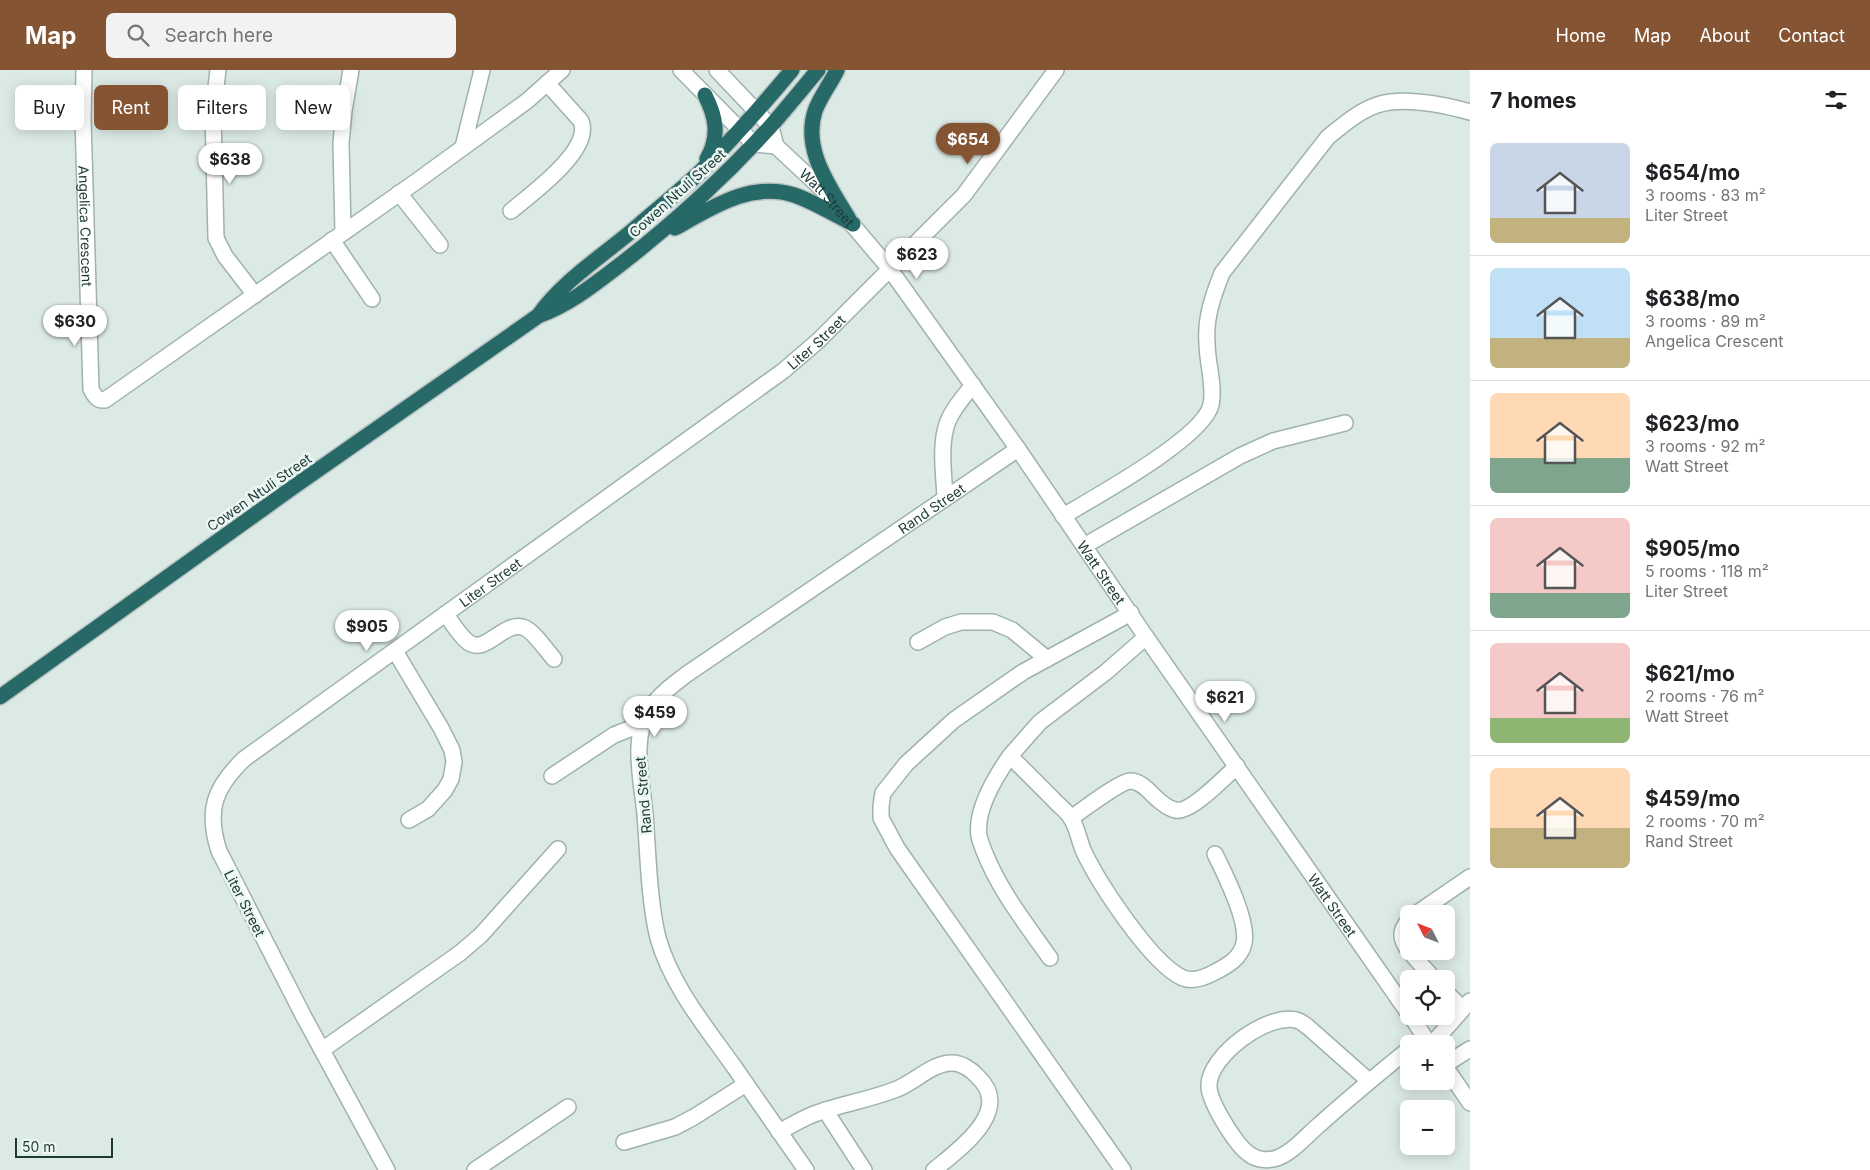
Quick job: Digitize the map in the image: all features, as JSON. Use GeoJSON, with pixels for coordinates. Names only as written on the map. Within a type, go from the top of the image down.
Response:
{"type":"FeatureCollection","features":[{"type":"Feature","properties":{"kind":"highway","name":"Cowen Ntuli Street"},"geometry":{"type":"LineString","coordinates":[[538,316],[549,301],[563,288],[698,173],[757,111],[792,70]]}},
{"type":"Feature","properties":{"kind":"highway","name":"Cowen Ntuli Street"},"geometry":{"type":"LineString","coordinates":[[0,697],[292,488],[538,316],[556,310],[576,297],[648,243],[706,192],[754,144],[818,70]]}},
{"type":"Feature","properties":{"kind":"highway"},"geometry":{"type":"LineString","coordinates":[[838,70],[815,111],[812,133],[817,163],[851,223]]}},
{"type":"Feature","properties":{"kind":"highway"},"geometry":{"type":"LineString","coordinates":[[698,173],[715,141],[714,117],[705,95]]}},
{"type":"Feature","properties":{"kind":"highway"},"geometry":{"type":"LineString","coordinates":[[648,243],[723,202],[738,196],[762,191],[795,195],[851,223]]}},
{"type":"Feature","properties":{"kind":"street","name":"Angelica Crescent"},"geometry":{"type":"LineString","coordinates":[[84,70],[83,120],[91,389],[95,397],[101,401],[399,193],[526,101],[562,70]]}},
{"type":"Feature","properties":{"kind":"street"},"geometry":{"type":"LineString","coordinates":[[218,70],[213,112],[216,238],[225,256],[255,295]]}},
{"type":"Feature","properties":{"kind":"street"},"geometry":{"type":"LineString","coordinates":[[351,70],[341,143],[337,236],[372,299]]}},
{"type":"Feature","properties":{"kind":"street"},"geometry":{"type":"LineString","coordinates":[[463,147],[482,70]]}},
{"type":"Feature","properties":{"kind":"street"},"geometry":{"type":"LineString","coordinates":[[681,70],[754,144],[776,146],[770,126],[717,70]]}},
{"type":"Feature","properties":{"kind":"street","name":"Liter Street"},"geometry":{"type":"LineString","coordinates":[[387,1170],[322,1050],[219,851],[214,835],[213,806],[222,783],[244,760],[783,371],[818,340],[964,195],[1056,70]]}},
{"type":"Feature","properties":{"kind":"street"},"geometry":{"type":"LineString","coordinates":[[511,211],[573,154],[583,133],[581,121],[547,83]]}},
{"type":"Feature","properties":{"kind":"street"},"geometry":{"type":"LineString","coordinates":[[1063,516],[1133,474],[1190,434],[1204,420],[1211,404],[1211,384],[1206,342],[1208,318],[1212,297],[1222,273],[1328,137],[1349,120],[1378,105],[1408,101],[1445,105],[1470,112]]}},
{"type":"Feature","properties":{"kind":"street","name":"Watt Street"},"geometry":{"type":"LineString","coordinates":[[776,146],[823,190],[890,268],[1018,449],[1146,637],[1400,1001]]}},
{"type":"Feature","properties":{"kind":"street"},"geometry":{"type":"LineString","coordinates":[[399,193],[440,245]]}},
{"type":"Feature","properties":{"kind":"street"},"geometry":{"type":"LineString","coordinates":[[945,498],[943,443],[945,429],[956,408],[973,385]]}},
{"type":"Feature","properties":{"kind":"street"},"geometry":{"type":"LineString","coordinates":[[1084,546],[1240,456],[1274,441],[1345,423]]}},
{"type":"Feature","properties":{"kind":"street","name":"Rand Street"},"geometry":{"type":"LineString","coordinates":[[806,1170],[698,1017],[677,983],[658,938],[640,766],[639,743],[642,724],[651,707],[667,690],[687,674],[1018,449]]}},
{"type":"Feature","properties":{"kind":"street"},"geometry":{"type":"LineString","coordinates":[[1122,1170],[908,864],[881,818],[883,793],[899,772],[926,744],[954,720],[1022,672],[1131,613]]}},
{"type":"Feature","properties":{"kind":"street"},"geometry":{"type":"LineString","coordinates":[[446,614],[468,642],[478,645],[507,629],[514,627],[524,628],[530,632],[554,659]]}},
{"type":"Feature","properties":{"kind":"street"},"geometry":{"type":"LineString","coordinates":[[918,642],[945,627],[961,622],[993,622],[1004,625],[1012,630],[1047,660]]}},
{"type":"Feature","properties":{"kind":"street"},"geometry":{"type":"LineString","coordinates":[[1050,958],[1016,911],[999,884],[987,859],[979,837],[979,822],[984,804],[999,771],[1040,722],[1106,672],[1146,637]]}},
{"type":"Feature","properties":{"kind":"street"},"geometry":{"type":"LineString","coordinates":[[395,651],[442,728],[452,750],[454,762],[452,779],[445,790],[428,809],[409,820]]}},
{"type":"Feature","properties":{"kind":"street"},"geometry":{"type":"LineString","coordinates":[[552,776],[614,735],[642,724]]}},
{"type":"Feature","properties":{"kind":"street"},"geometry":{"type":"LineString","coordinates":[[1010,756],[1071,818],[1093,869],[1117,906],[1156,958],[1184,979],[1195,979],[1209,975],[1229,965],[1238,956],[1244,944],[1244,934],[1235,898],[1229,881],[1215,854]]}},
{"type":"Feature","properties":{"kind":"street"},"geometry":{"type":"LineString","coordinates":[[1071,818],[1112,790],[1129,781],[1138,782],[1166,805],[1180,811],[1197,801],[1237,766]]}},
{"type":"Feature","properties":{"kind":"street"},"geometry":{"type":"LineString","coordinates":[[322,1050],[460,954],[487,929],[558,849]]}},
{"type":"Feature","properties":{"kind":"street"},"geometry":{"type":"LineString","coordinates":[[1429,905],[1470,877]]}},
{"type":"Feature","properties":{"kind":"street"},"geometry":{"type":"LineString","coordinates":[[1417,960],[1426,970]]}},
{"type":"Feature","properties":{"kind":"street"},"geometry":{"type":"LineString","coordinates":[[1433,1035],[1466,1005],[1455,998]]}},
{"type":"Feature","properties":{"kind":"street"},"geometry":{"type":"LineString","coordinates":[[1369,1081],[1299,1020],[1290,1020],[1267,1024],[1232,1047],[1210,1076],[1208,1087],[1214,1103],[1240,1147],[1249,1154],[1267,1160],[1286,1154],[1400,1056]]}},
{"type":"Feature","properties":{"kind":"street"},"geometry":{"type":"LineString","coordinates":[[1455,1058],[1470,1049]]}},
{"type":"Feature","properties":{"kind":"street"},"geometry":{"type":"LineString","coordinates":[[779,1132],[825,1110],[898,1088],[946,1064],[957,1064],[966,1067],[978,1077],[988,1091],[987,1112],[976,1133],[934,1170]]}},
{"type":"Feature","properties":{"kind":"street"},"geometry":{"type":"LineString","coordinates":[[1455,1081],[1470,1103]]}},
{"type":"Feature","properties":{"kind":"street"},"geometry":{"type":"LineString","coordinates":[[624,1142],[676,1127],[746,1084]]}},
{"type":"Feature","properties":{"kind":"street"},"geometry":{"type":"LineString","coordinates":[[475,1170],[568,1107]]}},
{"type":"Feature","properties":{"kind":"street"},"geometry":{"type":"LineString","coordinates":[[825,1110],[864,1170]]}}]}
